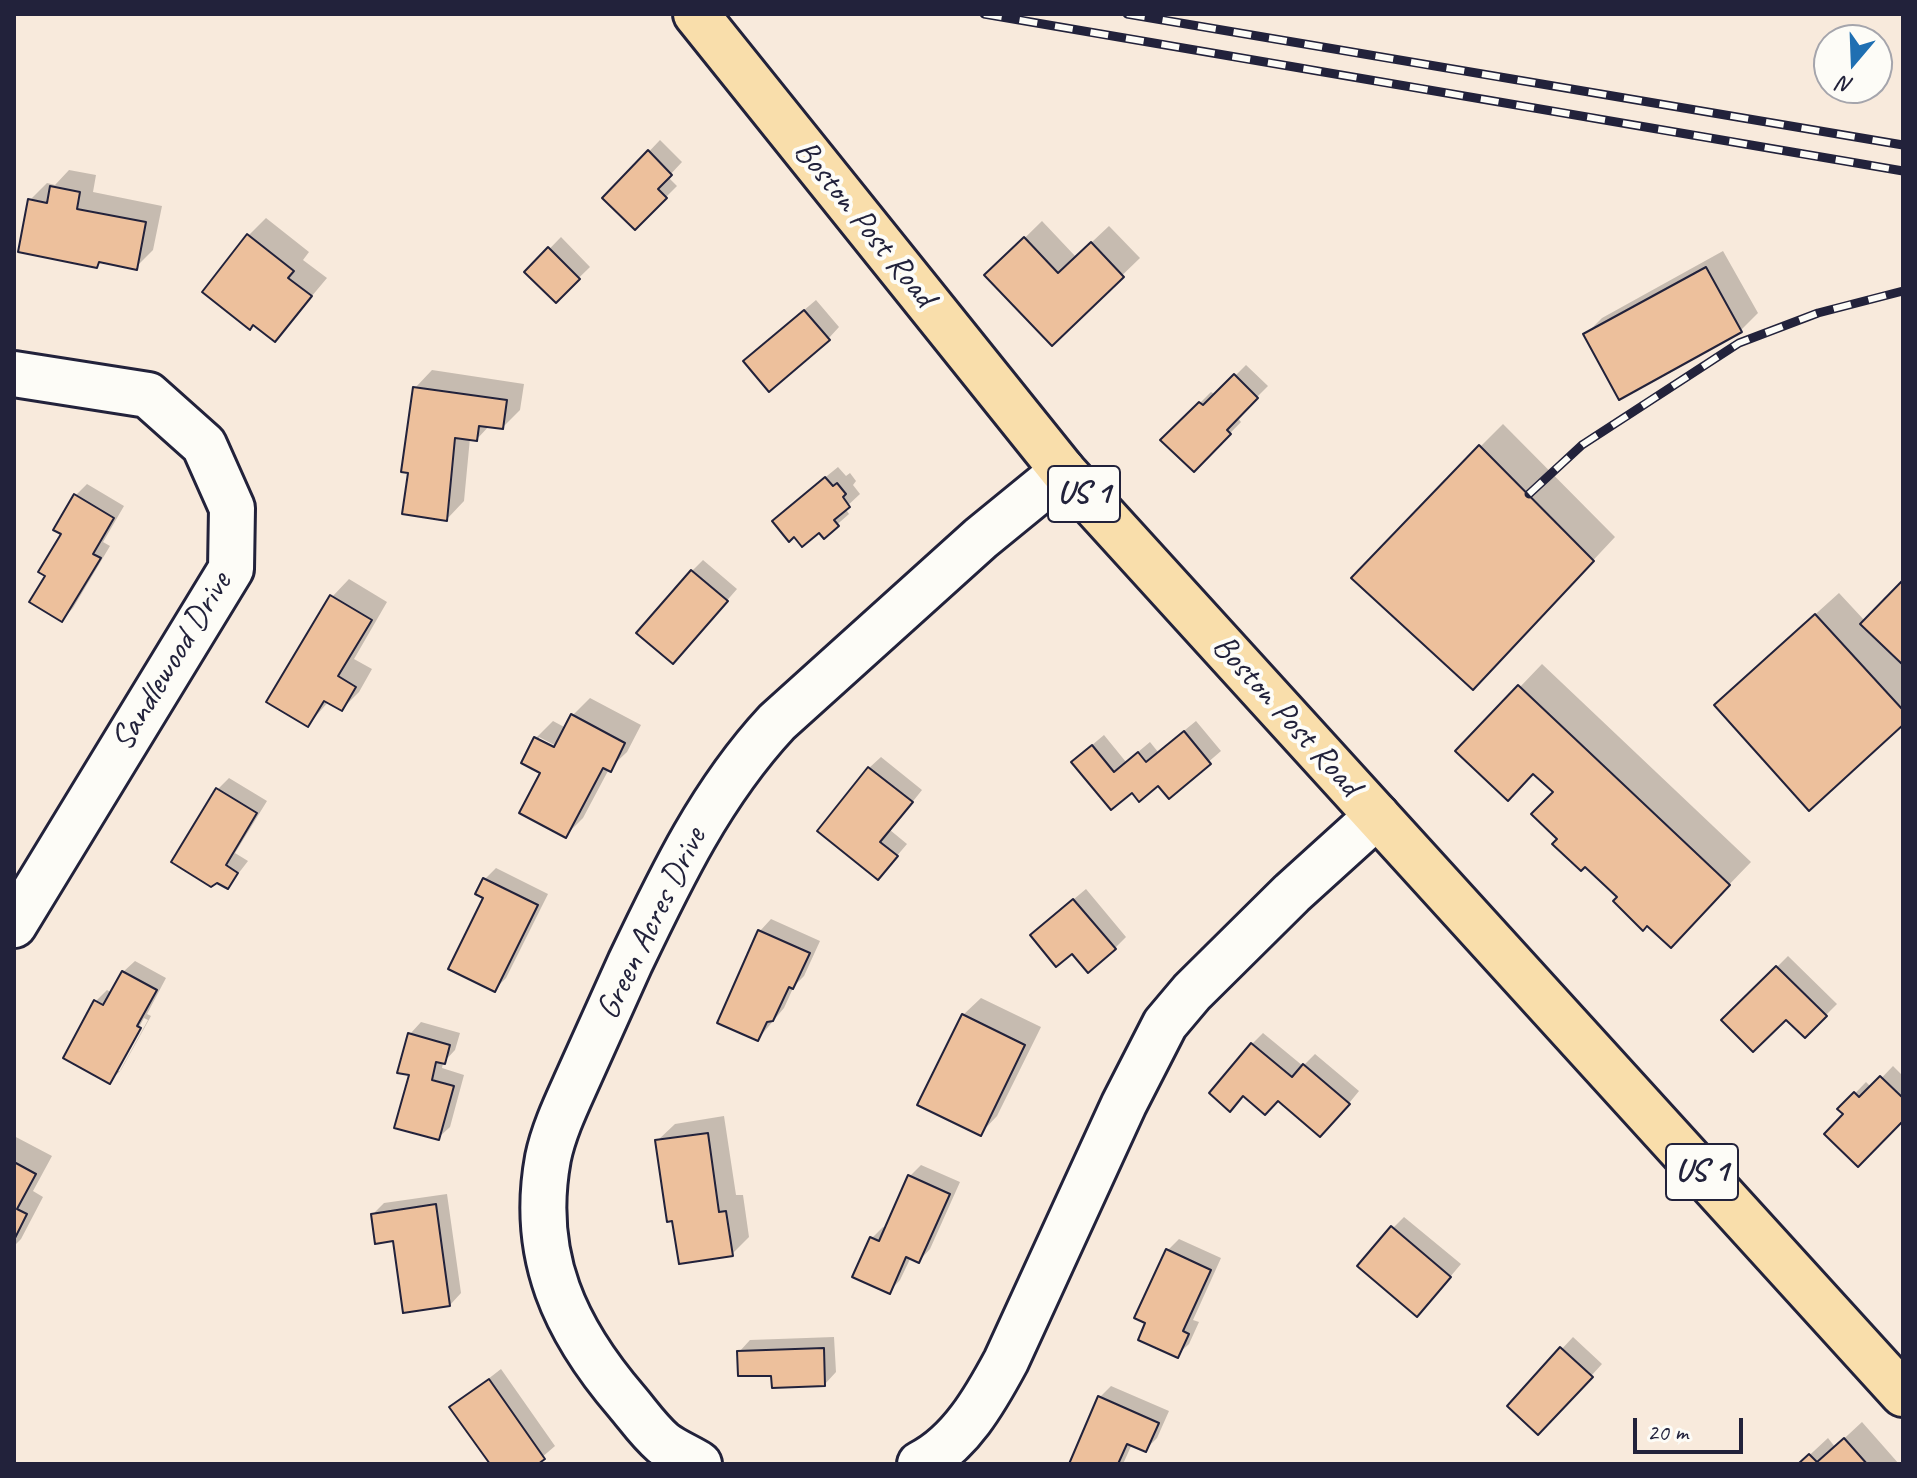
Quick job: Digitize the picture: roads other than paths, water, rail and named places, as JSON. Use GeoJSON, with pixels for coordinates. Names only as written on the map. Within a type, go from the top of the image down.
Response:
{"type":"FeatureCollection","features":[{"type":"Feature","properties":{"kind":"main road","name":"Boston Post Road"},"geometry":{"type":"LineString","coordinates":[[696,14],[1063,471],[1903,1394]]}},
{"type":"Feature","properties":{"kind":"street","name":"Sandlewood Drive"},"geometry":{"type":"LineString","coordinates":[[14,374],[148,395],[204,445],[232,508],[231,569],[14,925]]}},
{"type":"Feature","properties":{"kind":"street","name":"Green Acres Drive"},"geometry":{"type":"LineString","coordinates":[[699,1464],[663,1443],[598,1368],[570,1322],[552,1275],[544,1235],[543,1204],[548,1157],[564,1111],[671,876],[706,815],[748,753],[777,722],[958,558],[1063,471]]}},
{"type":"Feature","properties":{"kind":"street"},"geometry":{"type":"LineString","coordinates":[[920,1464],[933,1457],[962,1430],[1001,1372],[1124,1104],[1165,1024],[1203,981],[1292,893],[1377,816]]}},
{"type":"Feature","properties":{"kind":"railway"},"geometry":{"type":"LineString","coordinates":[[984,14],[1903,171]]}},
{"type":"Feature","properties":{"kind":"railway"},"geometry":{"type":"LineString","coordinates":[[1127,14],[1903,145]]}},
{"type":"Feature","properties":{"kind":"railway"},"geometry":{"type":"LineString","coordinates":[[1529,494],[1582,445],[1739,343],[1818,313],[1903,291]]}}]}
